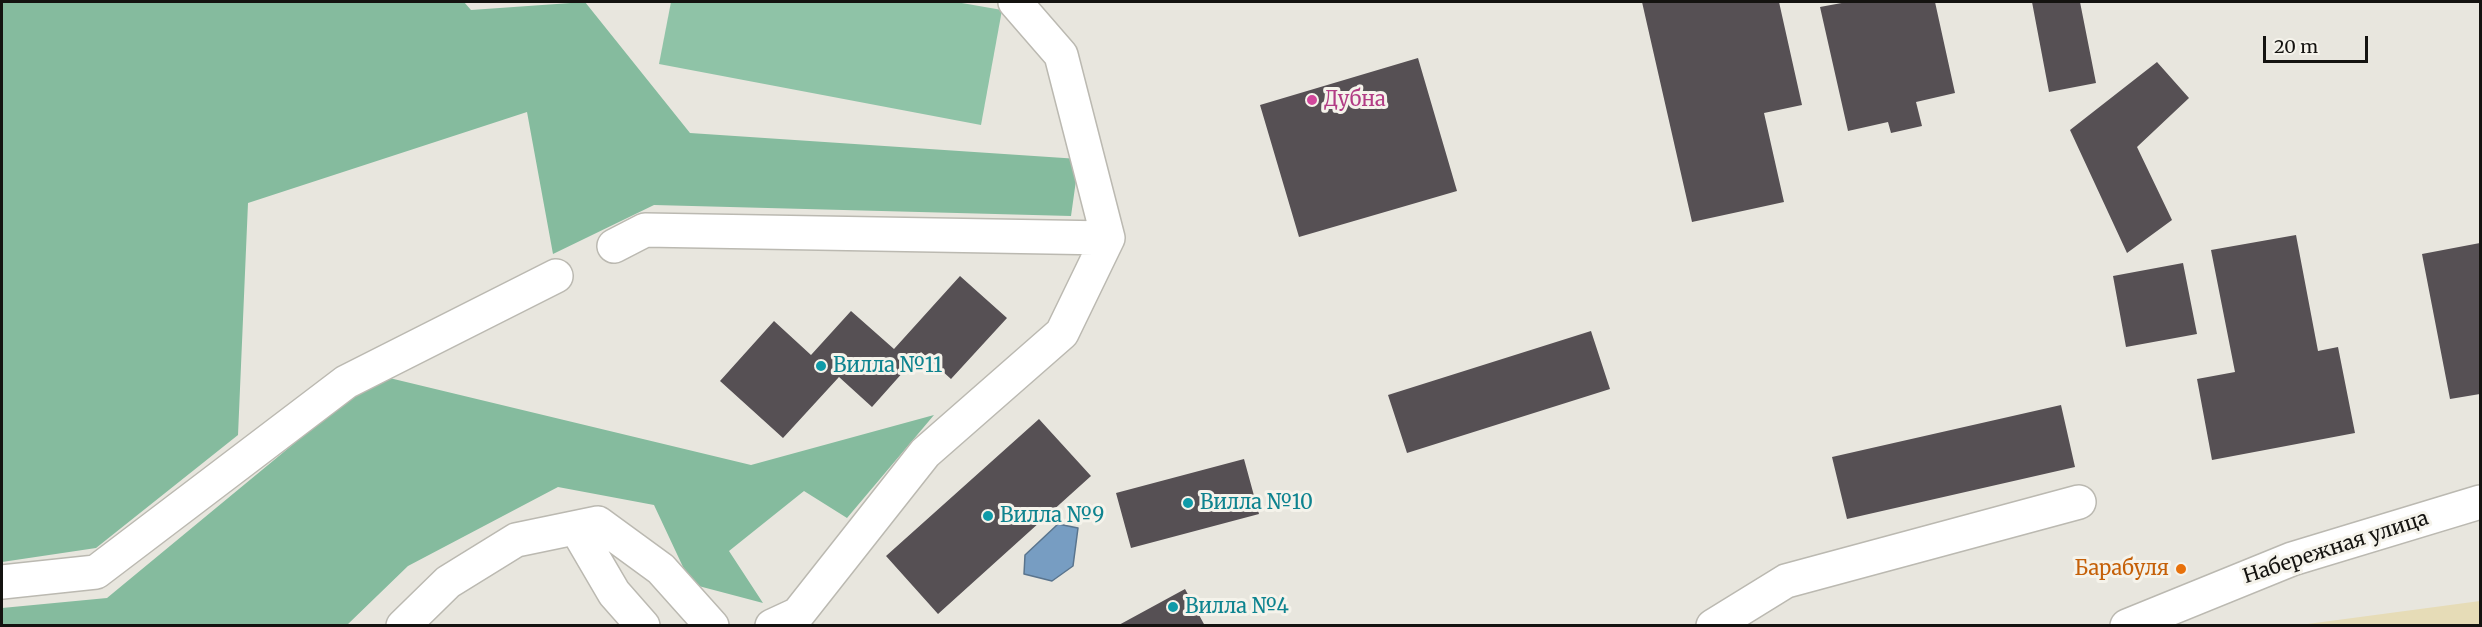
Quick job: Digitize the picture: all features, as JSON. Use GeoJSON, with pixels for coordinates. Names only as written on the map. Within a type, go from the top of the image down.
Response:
{"type":"FeatureCollection","features":[{"type":"Feature","properties":{"kind":"street"},"geometry":{"type":"LineString","coordinates":[[772,626],[798,614],[925,453],[1062,333],[1108,238],[1061,55],[1015,2]]}},
{"type":"Feature","properties":{"kind":"street"},"geometry":{"type":"LineString","coordinates":[[614,246],[645,230],[1108,238]]}},
{"type":"Feature","properties":{"kind":"street"},"geometry":{"type":"LineString","coordinates":[[2,582],[96,572],[346,382],[556,276]]}},
{"type":"Feature","properties":{"kind":"street"},"geometry":{"type":"LineString","coordinates":[[1713,626],[1786,581],[2079,502]]}},
{"type":"Feature","properties":{"kind":"street","name":"Набережная улица"},"geometry":{"type":"LineString","coordinates":[[2127,626],[2292,559],[2481,502]]}},
{"type":"Feature","properties":{"kind":"street"},"geometry":{"type":"LineString","coordinates":[[403,626],[448,582],[516,540],[598,523],[661,569],[712,626]]}},
{"type":"Feature","properties":{"kind":"street"},"geometry":{"type":"LineString","coordinates":[[576,528],[614,593],[643,626]]}},
{"type":"Feature","properties":{"kind":"green space"},"geometry":{"type":"Polygon","coordinates":[[[2,2],[464,2],[471,10],[585,2],[690,133],[1079,159],[1071,216],[654,205],[553,254],[527,112],[248,203],[238,435],[96,548],[2,562],[2,2]]]}},
{"type":"Feature","properties":{"kind":"green space"},"geometry":{"type":"Polygon","coordinates":[[[671,2],[956,2],[1002,10],[981,125],[659,64],[671,2]]]}},
{"type":"Feature","properties":{"kind":"green space"},"geometry":{"type":"Polygon","coordinates":[[[377,375],[751,465],[934,415],[847,518],[804,491],[729,551],[763,603],[691,584],[654,505],[558,487],[408,566],[347,625],[2,626],[2,608],[107,598],[377,375]]]}},
{"type":"Feature","properties":{"kind":"sand"},"geometry":{"type":"Polygon","coordinates":[[[2480,601],[2480,625],[2300,625],[2480,601]]]}},
{"type":"Feature","properties":{"kind":"water"},"geometry":{"type":"Polygon","coordinates":[[[1058,524],[1078,528],[1073,566],[1052,581],[1024,574],[1025,555],[1058,524]]]}},
{"type":"Feature","properties":{"kind":"building"},"geometry":{"type":"Polygon","coordinates":[[[1642,2],[1779,2],[1802,105],[1764,113],[1784,202],[1692,222],[1642,2]]]}},
{"type":"Feature","properties":{"kind":"building"},"geometry":{"type":"Polygon","coordinates":[[[1847,2],[1935,2],[1955,93],[1916,102],[1922,126],[1891,133],[1888,122],[1848,131],[1820,7],[1847,2]]]}},
{"type":"Feature","properties":{"kind":"building"},"geometry":{"type":"Polygon","coordinates":[[[2032,2],[2080,2],[2096,83],[2049,92],[2032,2]]]}},
{"type":"Feature","properties":{"kind":"building"},"geometry":{"type":"Polygon","coordinates":[[[1418,58],[1457,191],[1299,237],[1260,105],[1418,58]]]}},
{"type":"Feature","properties":{"kind":"building"},"geometry":{"type":"Polygon","coordinates":[[[2157,62],[2189,98],[2137,147],[2172,220],[2127,253],[2070,130],[2157,62]]]}},
{"type":"Feature","properties":{"kind":"building"},"geometry":{"type":"Polygon","coordinates":[[[2296,235],[2318,351],[2338,347],[2355,433],[2212,460],[2197,379],[2235,372],[2211,250],[2296,235]]]}},
{"type":"Feature","properties":{"kind":"building"},"geometry":{"type":"Polygon","coordinates":[[[2480,243],[2480,394],[2450,399],[2422,254],[2480,243]]]}},
{"type":"Feature","properties":{"kind":"building"},"geometry":{"type":"Polygon","coordinates":[[[2183,263],[2197,334],[2126,347],[2113,276],[2183,263]]]}},
{"type":"Feature","properties":{"kind":"building","name":"Вилла №11"},"geometry":{"type":"Polygon","coordinates":[[[960,276],[1007,318],[951,379],[921,352],[872,407],[839,377],[783,438],[720,381],[774,321],[811,355],[851,311],[894,349],[960,276]]]}},
{"type":"Feature","properties":{"kind":"building"},"geometry":{"type":"Polygon","coordinates":[[[1591,331],[1610,389],[1407,453],[1388,395],[1591,331]]]}},
{"type":"Feature","properties":{"kind":"building"},"geometry":{"type":"Polygon","coordinates":[[[2061,405],[2075,467],[1847,519],[1832,457],[2061,405]]]}},
{"type":"Feature","properties":{"kind":"building","name":"Вилла №9"},"geometry":{"type":"Polygon","coordinates":[[[1039,419],[1091,476],[938,614],[886,556],[1039,419]]]}},
{"type":"Feature","properties":{"kind":"building","name":"Вилла №10"},"geometry":{"type":"Polygon","coordinates":[[[1244,459],[1259,514],[1131,548],[1116,493],[1244,459]]]}},
{"type":"Feature","properties":{"kind":"building","name":"Вилла №4"},"geometry":{"type":"Polygon","coordinates":[[[1185,589],[1205,626],[1117,626],[1185,589]]]}},
{"type":"Feature","properties":{"kind":"place","name":"Дубна"},"geometry":{"type":"Point","coordinates":[1312,100]}},
{"type":"Feature","properties":{"kind":"place","name":"Вилла №11"},"geometry":{"type":"Point","coordinates":[821,366]}},
{"type":"Feature","properties":{"kind":"place","name":"Вилла №10"},"geometry":{"type":"Point","coordinates":[1188,503]}},
{"type":"Feature","properties":{"kind":"place","name":"Вилла №9"},"geometry":{"type":"Point","coordinates":[988,516]}},
{"type":"Feature","properties":{"kind":"place","name":"Барабуля"},"geometry":{"type":"Point","coordinates":[2181,569]}},
{"type":"Feature","properties":{"kind":"place","name":"Вилла №4"},"geometry":{"type":"Point","coordinates":[1173,607]}}]}
